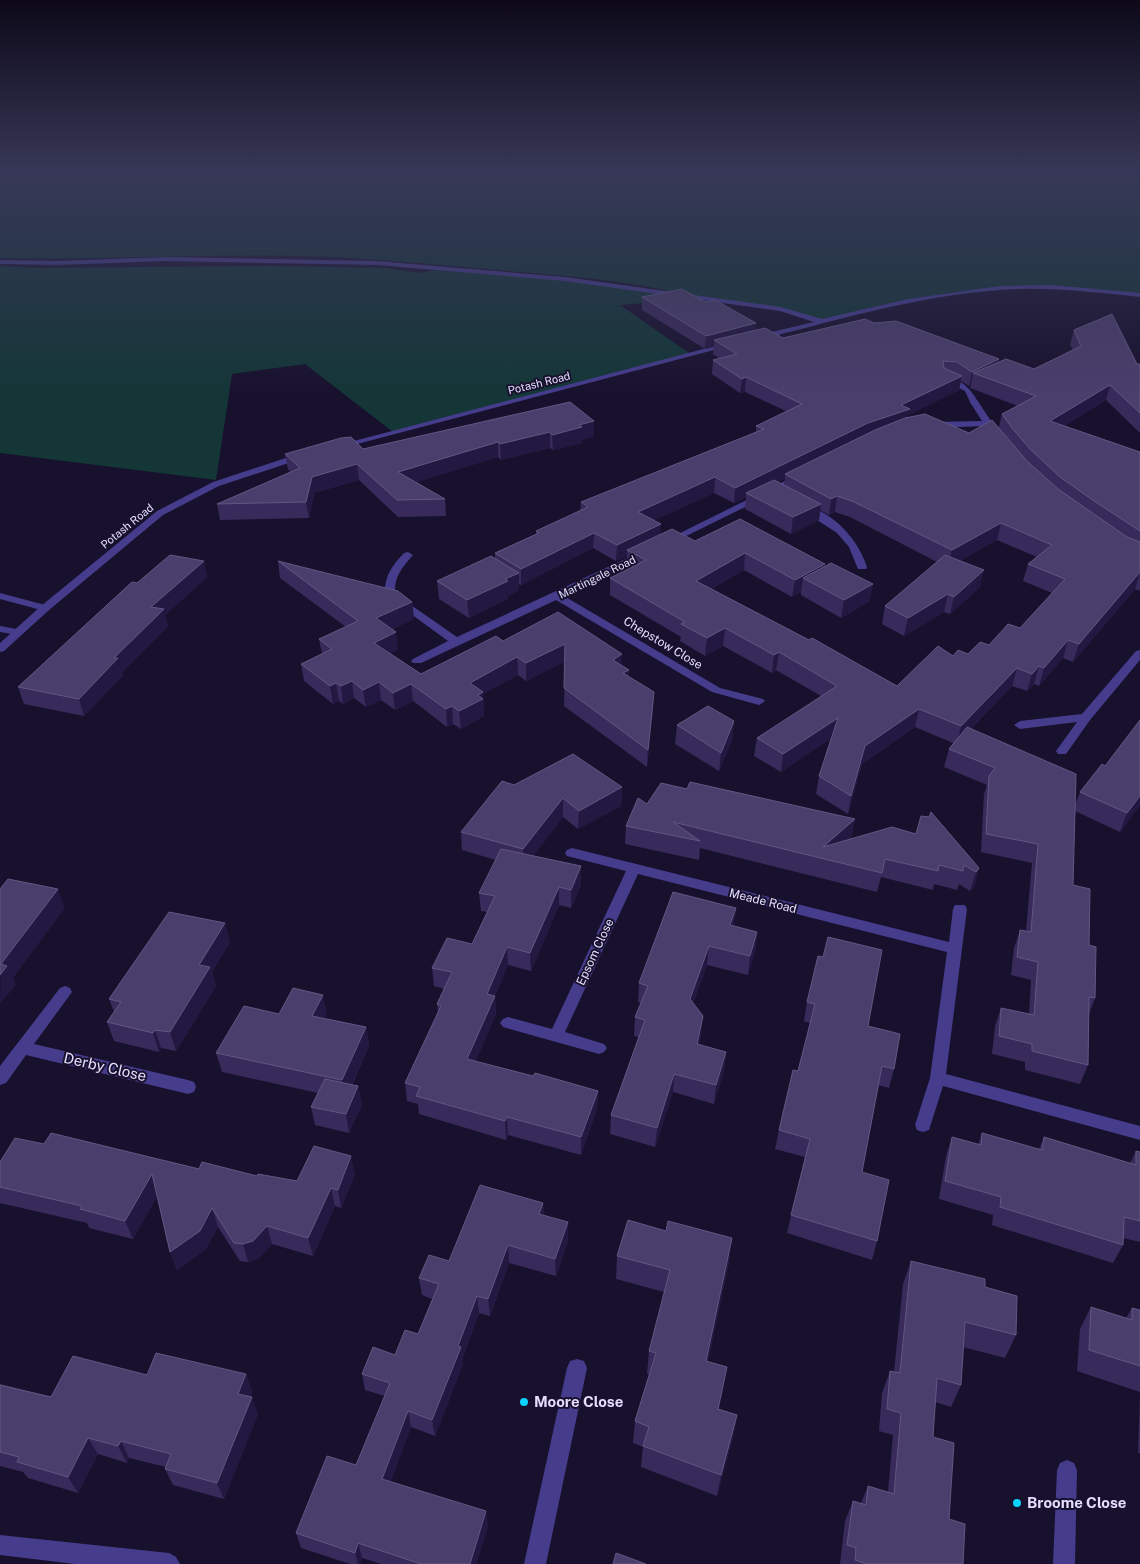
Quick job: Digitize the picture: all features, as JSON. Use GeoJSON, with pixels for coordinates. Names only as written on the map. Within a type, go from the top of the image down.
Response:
{"type":"FeatureCollection","features":[{"type":"Feature","properties":{"kind":"street"},"geometry":{"type":"LineString","coordinates":[[0,262],[57,263],[166,259],[377,263],[565,279],[781,309],[823,322]]}},
{"type":"Feature","properties":{"kind":"street","name":"Potash Road"},"geometry":{"type":"LineString","coordinates":[[326,449],[743,342],[928,298],[999,288],[1059,288],[1140,295]]}},
{"type":"Feature","properties":{"kind":"street"},"geometry":{"type":"LineString","coordinates":[[945,378],[968,390],[998,437]]}},
{"type":"Feature","properties":{"kind":"street"},"geometry":{"type":"LineString","coordinates":[[920,425],[988,423]]}},
{"type":"Feature","properties":{"kind":"street","name":"Potash Road"},"geometry":{"type":"LineString","coordinates":[[0,649],[45,608],[160,513],[216,484],[277,462],[306,454]]}},
{"type":"Feature","properties":{"kind":"street","name":"Martingale Road"},"geometry":{"type":"LineString","coordinates":[[417,661],[455,641],[558,596],[807,473]]}},
{"type":"Feature","properties":{"kind":"street"},"geometry":{"type":"LineString","coordinates":[[772,490],[827,519],[848,537],[859,552],[862,567]]}},
{"type":"Feature","properties":{"kind":"street"},"geometry":{"type":"LineString","coordinates":[[408,555],[389,580],[390,594],[455,641]]}},
{"type":"Feature","properties":{"kind":"street"},"geometry":{"type":"LineString","coordinates":[[0,596],[45,608]]}},
{"type":"Feature","properties":{"kind":"street","name":"Chepstow Close"},"geometry":{"type":"LineString","coordinates":[[558,596],[716,690],[759,701]]}},
{"type":"Feature","properties":{"kind":"street"},"geometry":{"type":"LineString","coordinates":[[0,629],[18,632]]}},
{"type":"Feature","properties":{"kind":"street"},"geometry":{"type":"LineString","coordinates":[[1062,751],[1086,717],[1140,653]]}},
{"type":"Feature","properties":{"kind":"street"},"geometry":{"type":"LineString","coordinates":[[1020,725],[1086,717]]}},
{"type":"Feature","properties":{"kind":"street","name":"Meade Road"},"geometry":{"type":"LineString","coordinates":[[572,853],[955,949]]}},
{"type":"Feature","properties":{"kind":"street","name":"Epsom Close"},"geometry":{"type":"LineString","coordinates":[[556,1036],[634,868]]}},
{"type":"Feature","properties":{"kind":"street"},"geometry":{"type":"LineString","coordinates":[[924,1125],[938,1078],[960,909]]}},
{"type":"Feature","properties":{"kind":"street"},"geometry":{"type":"LineString","coordinates":[[0,1078],[65,992]]}},
{"type":"Feature","properties":{"kind":"street"},"geometry":{"type":"LineString","coordinates":[[508,1023],[599,1048]]}},
{"type":"Feature","properties":{"kind":"street","name":"Derby Close"},"geometry":{"type":"LineString","coordinates":[[23,1048],[188,1086]]}},
{"type":"Feature","properties":{"kind":"street"},"geometry":{"type":"LineString","coordinates":[[938,1078],[1140,1133]]}},
{"type":"Feature","properties":{"kind":"street"},"geometry":{"type":"LineString","coordinates":[[535,1564],[577,1368]]}},
{"type":"Feature","properties":{"kind":"street"},"geometry":{"type":"LineString","coordinates":[[1064,1564],[1067,1470]]}},
{"type":"Feature","properties":{"kind":"street"},"geometry":{"type":"LineString","coordinates":[[0,1545],[169,1564]]}},
{"type":"Feature","properties":{"kind":"green space"},"geometry":{"type":"Polygon","coordinates":[[[0,247],[1140,247],[1140,295],[1025,287],[928,298],[823,322],[781,309],[698,299],[620,305],[692,355],[393,432],[305,364],[232,374],[216,480],[0,453],[0,266],[43,268],[270,266],[386,268],[418,273],[442,269],[565,279],[692,297],[644,286],[596,279],[346,258],[184,256],[0,258],[0,247]]]}},
{"type":"Feature","properties":{"kind":"building"},"geometry":{"type":"Polygon","coordinates":[[[682,289],[705,302],[715,300],[756,323],[706,336],[642,297],[682,289]]]}},
{"type":"Feature","properties":{"kind":"building"},"geometry":{"type":"Polygon","coordinates":[[[1112,314],[1137,364],[1140,364],[1140,413],[1110,385],[1050,421],[1140,452],[1140,531],[1060,477],[1030,449],[1012,428],[1002,414],[1036,396],[973,373],[1006,359],[1034,369],[1081,346],[1074,330],[1112,314]]]}},
{"type":"Feature","properties":{"kind":"building"},"geometry":{"type":"Polygon","coordinates":[[[865,319],[874,323],[896,321],[999,359],[972,372],[957,362],[943,361],[944,368],[962,376],[901,405],[910,409],[868,423],[735,488],[715,477],[638,512],[661,524],[617,545],[594,533],[521,569],[495,553],[539,533],[536,531],[588,507],[581,502],[764,429],[756,426],[802,404],[746,377],[742,379],[713,360],[737,354],[714,340],[765,328],[783,338],[865,319]]]}},
{"type":"Feature","properties":{"kind":"building"},"geometry":{"type":"Polygon","coordinates":[[[570,402],[594,421],[579,425],[582,427],[552,435],[550,432],[500,444],[498,442],[398,472],[445,499],[397,500],[357,464],[312,477],[306,502],[217,504],[300,468],[285,454],[341,438],[351,437],[363,449],[570,402]]]}},
{"type":"Feature","properties":{"kind":"building"},"geometry":{"type":"Polygon","coordinates":[[[925,414],[969,433],[992,420],[1027,461],[1058,489],[1127,537],[1140,542],[1140,572],[1079,644],[1068,640],[1044,668],[1039,666],[1032,674],[1017,668],[961,726],[919,709],[865,746],[851,796],[819,776],[838,718],[783,754],[757,738],[837,686],[779,652],[774,655],[725,628],[707,638],[681,624],[685,622],[610,578],[646,560],[627,550],[672,529],[695,541],[740,519],[825,564],[795,580],[745,553],[696,581],[809,640],[812,638],[897,686],[938,646],[953,656],[958,650],[968,654],[980,642],[989,645],[1008,624],[1020,628],[1065,579],[1028,564],[1052,545],[1001,523],[952,550],[852,501],[837,496],[831,499],[785,474],[875,430],[905,418],[925,414]]]}},
{"type":"Feature","properties":{"kind":"building"},"geometry":{"type":"Polygon","coordinates":[[[774,480],[821,504],[793,517],[746,493],[774,480]]]}},
{"type":"Feature","properties":{"kind":"building"},"geometry":{"type":"Polygon","coordinates":[[[170,555],[204,561],[151,607],[164,609],[114,658],[118,658],[79,699],[18,687],[132,582],[137,583],[170,555]]]}},
{"type":"Feature","properties":{"kind":"building"},"geometry":{"type":"Polygon","coordinates":[[[945,555],[984,570],[954,597],[948,594],[908,618],[885,606],[945,555]]]}},
{"type":"Feature","properties":{"kind":"building"},"geometry":{"type":"Polygon","coordinates":[[[491,556],[519,573],[505,579],[508,581],[467,600],[437,581],[491,556]]]}},
{"type":"Feature","properties":{"kind":"building"},"geometry":{"type":"Polygon","coordinates":[[[278,561],[398,591],[412,602],[376,618],[396,632],[374,643],[421,674],[496,636],[503,641],[558,612],[622,654],[613,660],[629,670],[623,673],[654,692],[648,750],[564,688],[565,644],[526,663],[517,657],[470,683],[483,692],[478,695],[483,699],[459,711],[452,706],[446,709],[411,684],[393,693],[379,682],[363,690],[352,681],[341,686],[336,683],[330,686],[301,664],[332,649],[319,639],[358,621],[278,561]]]}},
{"type":"Feature","properties":{"kind":"building"},"geometry":{"type":"Polygon","coordinates":[[[831,563],[873,584],[844,600],[803,578],[831,563]]]}},
{"type":"Feature","properties":{"kind":"building"},"geometry":{"type":"Polygon","coordinates":[[[708,706],[734,721],[721,753],[677,725],[708,706]]]}},
{"type":"Feature","properties":{"kind":"building"},"geometry":{"type":"Polygon","coordinates":[[[1140,720],[1140,796],[1127,813],[1080,792],[1102,764],[1105,766],[1140,720]]]}},
{"type":"Feature","properties":{"kind":"building"},"geometry":{"type":"Polygon","coordinates":[[[967,727],[1076,774],[1073,885],[1090,889],[1089,945],[1096,947],[1095,998],[1089,997],[1088,1065],[1032,1051],[1032,1044],[999,1036],[1001,1008],[1034,1015],[1038,962],[1017,957],[1020,930],[1031,932],[1038,844],[986,834],[989,776],[995,768],[949,749],[967,727]]]}},
{"type":"Feature","properties":{"kind":"building"},"geometry":{"type":"Polygon","coordinates":[[[573,754],[622,787],[579,811],[563,798],[523,849],[461,832],[502,781],[514,785],[573,754]]]}},
{"type":"Feature","properties":{"kind":"building"},"geometry":{"type":"Polygon","coordinates":[[[690,782],[855,819],[823,847],[892,827],[916,834],[921,816],[929,817],[931,812],[979,868],[976,872],[964,865],[963,871],[939,865],[938,871],[885,859],[882,873],[673,822],[700,841],[626,826],[638,798],[647,804],[661,783],[687,789],[690,782]]]}},
{"type":"Feature","properties":{"kind":"building"},"geometry":{"type":"Polygon","coordinates":[[[501,849],[581,866],[571,890],[559,887],[530,953],[507,947],[487,994],[495,996],[467,1059],[533,1076],[535,1073],[598,1091],[581,1137],[507,1117],[505,1121],[416,1096],[420,1087],[405,1083],[441,1006],[437,1004],[452,972],[432,968],[447,938],[472,944],[495,896],[479,893],[501,849]]]}},
{"type":"Feature","properties":{"kind":"building"},"geometry":{"type":"Polygon","coordinates":[[[8,879],[58,889],[1,964],[7,966],[0,975],[0,889],[8,879]]]}},
{"type":"Feature","properties":{"kind":"building"},"geometry":{"type":"Polygon","coordinates":[[[673,892],[736,908],[730,925],[757,932],[750,956],[709,946],[690,999],[703,1016],[697,1044],[726,1052],[716,1085],[674,1074],[657,1128],[611,1115],[645,1020],[635,1017],[648,986],[639,983],[673,892]]]}},
{"type":"Feature","properties":{"kind":"building"},"geometry":{"type":"Polygon","coordinates":[[[169,912],[225,923],[199,965],[210,967],[170,1032],[155,1030],[153,1033],[107,1022],[121,1002],[109,999],[169,912]]]}},
{"type":"Feature","properties":{"kind":"building"},"geometry":{"type":"Polygon","coordinates":[[[828,937],[882,950],[868,1026],[900,1034],[894,1069],[882,1066],[862,1172],[889,1180],[877,1241],[791,1215],[810,1139],[779,1130],[793,1070],[798,1071],[815,1004],[807,1002],[818,956],[823,957],[828,937]]]}},
{"type":"Feature","properties":{"kind":"building"},"geometry":{"type":"Polygon","coordinates":[[[293,988],[323,995],[312,1016],[366,1027],[342,1080],[216,1053],[244,1006],[279,1014],[293,988]]]}},
{"type":"Feature","properties":{"kind":"building"},"geometry":{"type":"Polygon","coordinates":[[[325,1079],[358,1086],[346,1114],[311,1107],[325,1079]]]}},
{"type":"Feature","properties":{"kind":"building"},"geometry":{"type":"Polygon","coordinates":[[[51,1133],[199,1169],[202,1162],[257,1176],[258,1174],[297,1181],[314,1146],[351,1156],[338,1190],[331,1188],[308,1238],[267,1226],[253,1241],[243,1244],[234,1243],[212,1208],[200,1231],[170,1252],[152,1174],[125,1221],[80,1209],[82,1206],[0,1187],[0,1162],[15,1138],[44,1144],[51,1133]]]}},
{"type":"Feature","properties":{"kind":"building"},"geometry":{"type":"Polygon","coordinates":[[[982,1133],[1042,1150],[1044,1137],[1136,1165],[1136,1151],[1140,1152],[1140,1221],[1124,1217],[1123,1245],[1000,1207],[1001,1197],[945,1181],[952,1137],[981,1145],[982,1133]]]}},
{"type":"Feature","properties":{"kind":"building"},"geometry":{"type":"Polygon","coordinates":[[[480,1185],[543,1203],[539,1214],[568,1222],[555,1259],[508,1245],[488,1299],[477,1296],[458,1346],[461,1347],[432,1420],[408,1411],[382,1479],[486,1511],[470,1564],[421,1564],[358,1543],[355,1553],[296,1533],[327,1456],[356,1465],[390,1383],[362,1374],[373,1347],[395,1355],[405,1330],[418,1334],[439,1284],[419,1278],[429,1255],[449,1261],[480,1185]]]}},
{"type":"Feature","properties":{"kind":"building"},"geometry":{"type":"Polygon","coordinates":[[[628,1220],[666,1231],[668,1221],[732,1238],[706,1361],[727,1367],[718,1409],[737,1415],[721,1475],[643,1446],[649,1427],[635,1421],[656,1353],[649,1351],[670,1270],[617,1256],[628,1220]]]}},
{"type":"Feature","properties":{"kind":"building"},"geometry":{"type":"Polygon","coordinates":[[[911,1261],[985,1279],[985,1287],[1017,1296],[1016,1335],[965,1322],[961,1385],[937,1378],[933,1437],[954,1443],[949,1519],[965,1524],[963,1564],[867,1564],[855,1560],[856,1548],[847,1545],[853,1501],[866,1505],[868,1486],[894,1494],[901,1413],[887,1409],[890,1371],[900,1373],[911,1261]]]}},
{"type":"Feature","properties":{"kind":"building"},"geometry":{"type":"Polygon","coordinates":[[[1091,1307],[1132,1320],[1132,1308],[1140,1310],[1140,1366],[1089,1350],[1091,1307]]]}},
{"type":"Feature","properties":{"kind":"building"},"geometry":{"type":"Polygon","coordinates":[[[156,1353],[246,1374],[238,1394],[252,1397],[217,1483],[165,1469],[171,1454],[121,1441],[118,1446],[88,1438],[68,1477],[17,1462],[19,1457],[0,1452],[0,1385],[51,1397],[73,1356],[147,1375],[156,1353]]]}},
{"type":"Feature","properties":{"kind":"building"},"geometry":{"type":"Polygon","coordinates":[[[616,1553],[646,1564],[613,1564],[616,1553]]]}},
{"type":"Feature","properties":{"kind":"place","name":"Moore Close"},"geometry":{"type":"Point","coordinates":[524,1402]}},
{"type":"Feature","properties":{"kind":"place","name":"Broome Close"},"geometry":{"type":"Point","coordinates":[1017,1503]}}]}
